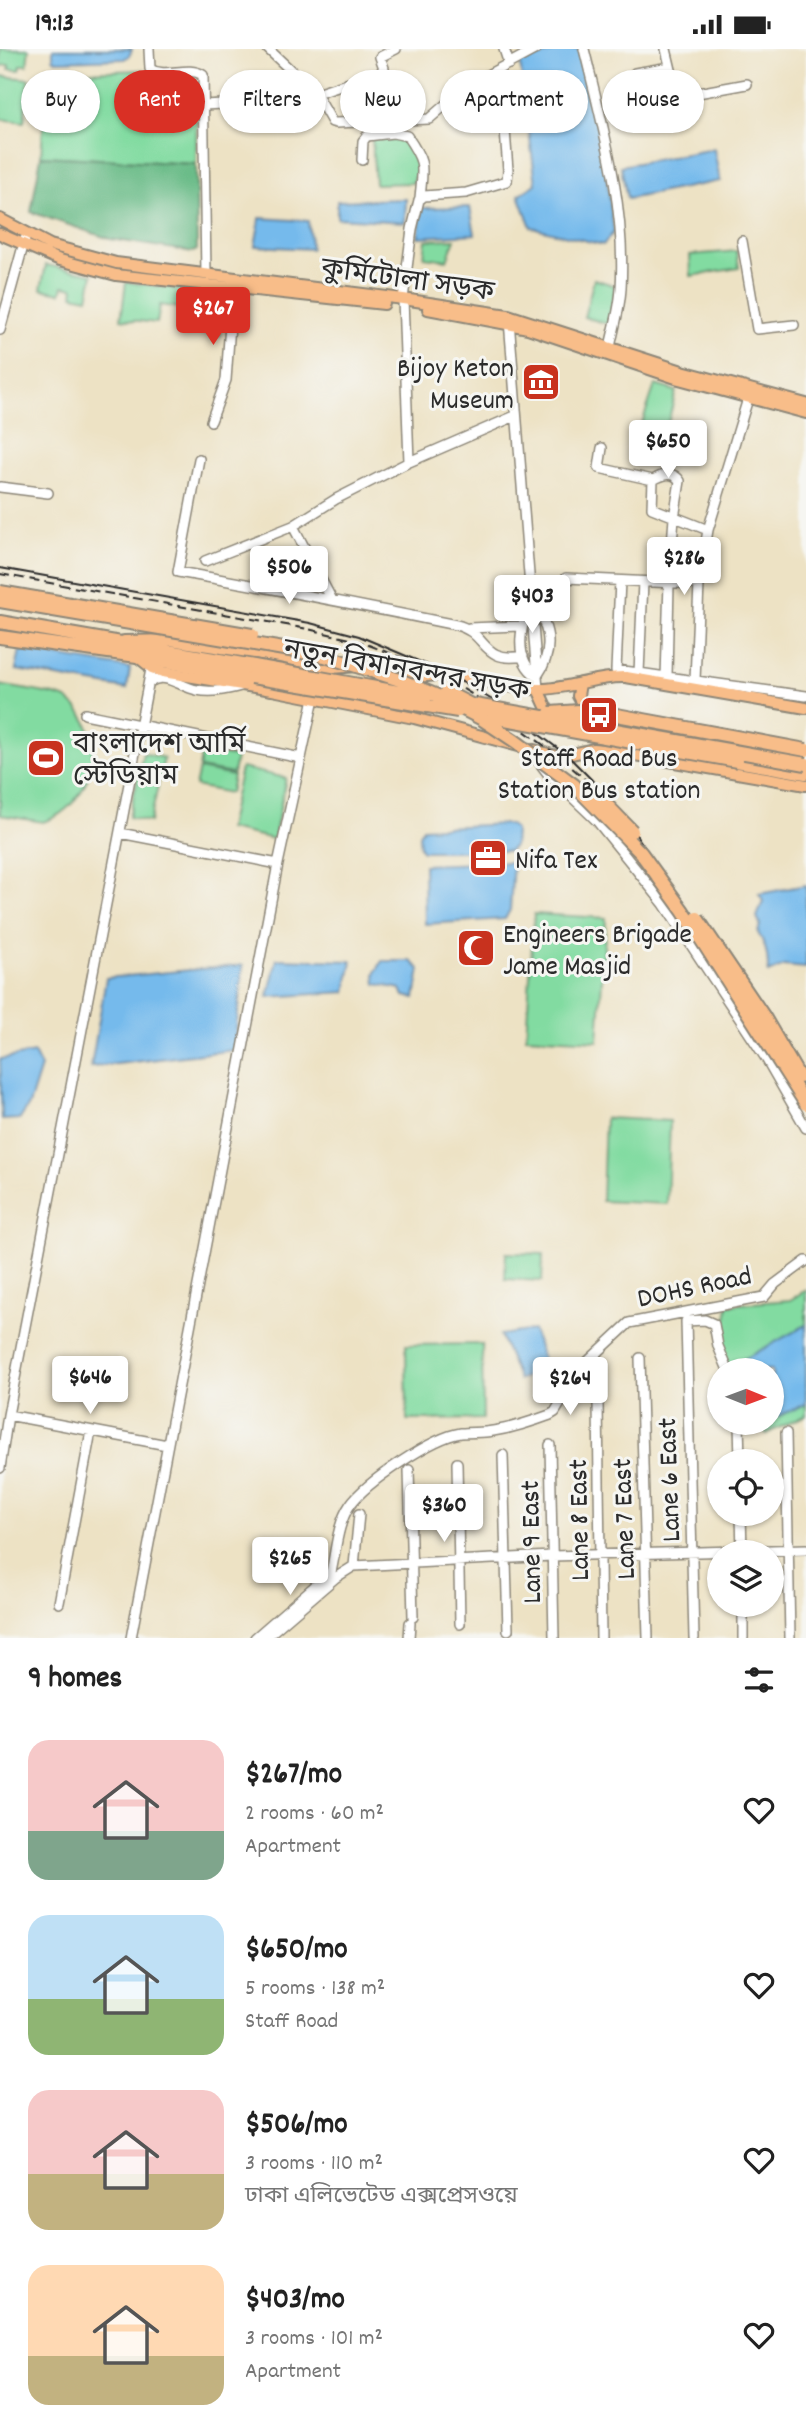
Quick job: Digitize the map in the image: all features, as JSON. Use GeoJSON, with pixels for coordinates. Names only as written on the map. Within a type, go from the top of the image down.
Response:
{"type":"FeatureCollection","features":[{"type":"Feature","properties":{"kind":"highway"},"geometry":{"type":"LineString","coordinates":[[0,592],[344,653],[406,674],[466,701],[489,715],[583,782],[618,815],[647,848],[670,877],[764,1017],[806,1089]]}},
{"type":"Feature","properties":{"kind":"highway"},"geometry":{"type":"LineString","coordinates":[[0,601],[325,656],[400,680],[482,719],[574,785],[641,853],[683,911],[806,1104]]}},
{"type":"Feature","properties":{"kind":"highway","name":"নতুন বিমানবন্দর সড়ক"},"geometry":{"type":"LineString","coordinates":[[0,622],[114,642],[250,676],[806,773]]}},
{"type":"Feature","properties":{"kind":"highway","name":"নতুন বিমানবন্দর সড়ক"},"geometry":{"type":"LineString","coordinates":[[0,637],[137,656],[153,663],[528,715],[806,764]]}},
{"type":"Feature","properties":{"kind":"highway"},"geometry":{"type":"LineString","coordinates":[[528,715],[579,711],[607,713],[806,750]]}},
{"type":"Feature","properties":{"kind":"main road","name":"কুর্মিটোলা সড়ক"},"geometry":{"type":"LineString","coordinates":[[0,219],[27,234],[87,257],[206,274],[233,283]]}},
{"type":"Feature","properties":{"kind":"main road","name":"কুর্মিটোলা সড়ক"},"geometry":{"type":"LineString","coordinates":[[0,234],[60,260],[116,275],[233,283],[403,302],[509,320],[610,347],[806,413]]}},
{"type":"Feature","properties":{"kind":"main road","name":"কুর্মিটোলা সড়ক"},"geometry":{"type":"LineString","coordinates":[[509,320],[679,379],[806,404]]}},
{"type":"Feature","properties":{"kind":"main road"},"geometry":{"type":"LineString","coordinates":[[114,642],[170,640],[340,669],[361,666],[396,677],[449,674],[518,688],[562,688],[598,678],[626,677],[806,708]]}},
{"type":"Feature","properties":{"kind":"main road"},"geometry":{"type":"LineString","coordinates":[[334,703],[340,669]]}},
{"type":"Feature","properties":{"kind":"main road"},"geometry":{"type":"LineString","coordinates":[[250,676],[314,698],[414,718],[560,757],[593,744]]}},
{"type":"Feature","properties":{"kind":"main road"},"geometry":{"type":"LineString","coordinates":[[385,713],[397,706],[399,696],[396,677]]}},
{"type":"Feature","properties":{"kind":"main road"},"geometry":{"type":"LineString","coordinates":[[414,718],[408,709],[408,700],[412,685],[422,677]]}},
{"type":"Feature","properties":{"kind":"main road"},"geometry":{"type":"LineString","coordinates":[[580,683],[578,696],[592,720],[593,744]]}},
{"type":"Feature","properties":{"kind":"main road"},"geometry":{"type":"LineString","coordinates":[[549,716],[551,699],[562,688]]}},
{"type":"Feature","properties":{"kind":"main road"},"geometry":{"type":"LineString","coordinates":[[538,689],[549,716],[561,732],[593,744],[648,757],[806,785]]}},
{"type":"Feature","properties":{"kind":"main road"},"geometry":{"type":"LineString","coordinates":[[592,720],[806,756]]}},
{"type":"Feature","properties":{"kind":"main road"},"geometry":{"type":"LineString","coordinates":[[625,752],[633,745],[634,732],[629,726]]}},
{"type":"Feature","properties":{"kind":"main road"},"geometry":{"type":"LineString","coordinates":[[648,757],[643,743],[644,735],[650,729]]}},
{"type":"Feature","properties":{"kind":"street"},"geometry":{"type":"LineString","coordinates":[[149,49],[152,70]]}},
{"type":"Feature","properties":{"kind":"street"},"geometry":{"type":"LineString","coordinates":[[268,49],[290,70]]}},
{"type":"Feature","properties":{"kind":"street"},"geometry":{"type":"LineString","coordinates":[[326,92],[380,73],[384,68],[380,57],[396,49]]}},
{"type":"Feature","properties":{"kind":"street"},"geometry":{"type":"LineString","coordinates":[[503,49],[509,64]]}},
{"type":"Feature","properties":{"kind":"street"},"geometry":{"type":"LineString","coordinates":[[326,112],[332,122],[336,123],[429,119],[467,86],[536,49]]}},
{"type":"Feature","properties":{"kind":"street"},"geometry":{"type":"LineString","coordinates":[[584,49],[616,193],[622,259],[621,292],[610,347]]}},
{"type":"Feature","properties":{"kind":"street"},"geometry":{"type":"LineString","coordinates":[[666,49],[670,70]]}},
{"type":"Feature","properties":{"kind":"street"},"geometry":{"type":"LineString","coordinates":[[664,68],[674,97],[639,102],[635,73],[664,68]]}},
{"type":"Feature","properties":{"kind":"street"},"geometry":{"type":"LineString","coordinates":[[704,92],[747,84]]}},
{"type":"Feature","properties":{"kind":"street"},"geometry":{"type":"LineString","coordinates":[[204,133],[206,274]]}},
{"type":"Feature","properties":{"kind":"street"},"geometry":{"type":"LineString","coordinates":[[362,160],[363,141],[367,136],[393,133],[407,136],[423,163],[403,302],[409,461]]}},
{"type":"Feature","properties":{"kind":"street"},"geometry":{"type":"LineString","coordinates":[[420,198],[466,193],[507,181],[505,133]]}},
{"type":"Feature","properties":{"kind":"street"},"geometry":{"type":"LineString","coordinates":[[0,330],[27,234]]}},
{"type":"Feature","properties":{"kind":"street"},"geometry":{"type":"LineString","coordinates":[[742,241],[757,329],[794,325]]}},
{"type":"Feature","properties":{"kind":"street"},"geometry":{"type":"LineString","coordinates":[[211,421],[226,380],[233,283]]}},
{"type":"Feature","properties":{"kind":"street"},"geometry":{"type":"LineString","coordinates":[[509,320],[538,689]]}},
{"type":"Feature","properties":{"kind":"street"},"geometry":{"type":"LineString","coordinates":[[695,681],[699,584],[708,530],[750,394]]}},
{"type":"Feature","properties":{"kind":"street"},"geometry":{"type":"LineString","coordinates":[[205,561],[293,526],[336,499],[409,461],[515,416]]}},
{"type":"Feature","properties":{"kind":"street"},"geometry":{"type":"LineString","coordinates":[[602,448],[600,469],[653,480],[669,474],[678,477],[680,481],[669,583],[666,677],[639,673],[640,647]]}},
{"type":"Feature","properties":{"kind":"street"},"geometry":{"type":"LineString","coordinates":[[199,459],[178,572],[469,628],[522,626]]}},
{"type":"Feature","properties":{"kind":"street"},"geometry":{"type":"LineString","coordinates":[[653,480],[652,508],[708,530]]}},
{"type":"Feature","properties":{"kind":"street"},"geometry":{"type":"LineString","coordinates":[[0,487],[48,493]]}},
{"type":"Feature","properties":{"kind":"street"},"geometry":{"type":"LineString","coordinates":[[293,526],[332,600]]}},
{"type":"Feature","properties":{"kind":"street"},"geometry":{"type":"LineString","coordinates":[[566,578],[699,584]]}},
{"type":"Feature","properties":{"kind":"street"},"geometry":{"type":"LineString","coordinates":[[620,581],[616,670],[639,673],[643,582]]}},
{"type":"Feature","properties":{"kind":"street"},"geometry":{"type":"LineString","coordinates":[[531,596],[522,626],[523,656],[529,670],[537,676]]}},
{"type":"Feature","properties":{"kind":"street"},"geometry":{"type":"LineString","coordinates":[[469,628],[488,650],[496,655],[509,659],[523,656]]}},
{"type":"Feature","properties":{"kind":"street"},"geometry":{"type":"LineString","coordinates":[[667,650],[667,677],[806,696]]}},
{"type":"Feature","properties":{"kind":"street"},"geometry":{"type":"LineString","coordinates":[[153,663],[164,677],[186,687],[206,691],[224,690],[250,676]]}},
{"type":"Feature","properties":{"kind":"street"},"geometry":{"type":"LineString","coordinates":[[0,1468],[153,663]]}},
{"type":"Feature","properties":{"kind":"street"},"geometry":{"type":"LineString","coordinates":[[150,682],[164,677]]}},
{"type":"Feature","properties":{"kind":"street"},"geometry":{"type":"LineString","coordinates":[[131,1638],[278,864],[314,698]]}},
{"type":"Feature","properties":{"kind":"street"},"geometry":{"type":"LineString","coordinates":[[85,714],[301,758]]}},
{"type":"Feature","properties":{"kind":"street"},"geometry":{"type":"LineString","coordinates":[[530,750],[549,775],[597,821],[664,904],[760,1049],[806,1128]]}},
{"type":"Feature","properties":{"kind":"street"},"geometry":{"type":"LineString","coordinates":[[120,833],[278,864]]}},
{"type":"Feature","properties":{"kind":"street","name":"DOHS Road"},"geometry":{"type":"LineString","coordinates":[[333,1575],[342,1522],[350,1505],[380,1477],[398,1465],[439,1440],[461,1433],[516,1427],[550,1415],[555,1412],[582,1367],[634,1321],[764,1297],[775,1284],[806,1261]]}},
{"type":"Feature","properties":{"kind":"street","name":"Lane 6 East"},"geometry":{"type":"LineString","coordinates":[[694,1638],[686,1321],[705,1320],[714,1324],[723,1358]]}},
{"type":"Feature","properties":{"kind":"street","name":"Lane 7 East"},"geometry":{"type":"LineString","coordinates":[[640,1358],[648,1638]]}},
{"type":"Feature","properties":{"kind":"street","name":"Lane 8 East"},"geometry":{"type":"LineString","coordinates":[[598,1402],[601,1638]]}},
{"type":"Feature","properties":{"kind":"street"},"geometry":{"type":"LineString","coordinates":[[8,1415],[167,1445]]}},
{"type":"Feature","properties":{"kind":"street"},"geometry":{"type":"LineString","coordinates":[[59,1603],[91,1431]]}},
{"type":"Feature","properties":{"kind":"street"},"geometry":{"type":"LineString","coordinates":[[786,1433],[790,1638]]}},
{"type":"Feature","properties":{"kind":"street","name":"Lane 9 East"},"geometry":{"type":"LineString","coordinates":[[550,1445],[554,1638]]}},
{"type":"Feature","properties":{"kind":"street"},"geometry":{"type":"LineString","coordinates":[[503,1455],[508,1630]]}},
{"type":"Feature","properties":{"kind":"street"},"geometry":{"type":"LineString","coordinates":[[457,1463],[460,1624]]}},
{"type":"Feature","properties":{"kind":"street"},"geometry":{"type":"LineString","coordinates":[[409,1470],[412,1563],[412,1620],[409,1638]]}},
{"type":"Feature","properties":{"kind":"street"},"geometry":{"type":"LineString","coordinates":[[354,1561],[359,1514]]}},
{"type":"Feature","properties":{"kind":"street"},"geometry":{"type":"LineString","coordinates":[[784,1550],[806,1549]]}},
{"type":"Feature","properties":{"kind":"street"},"geometry":{"type":"LineString","coordinates":[[255,1638],[354,1561],[412,1563],[707,1552]]}},
{"type":"Feature","properties":{"kind":"street"},"geometry":{"type":"LineString","coordinates":[[265,1638],[333,1575]]}},
{"type":"Feature","properties":{"kind":"street"},"geometry":{"type":"LineString","coordinates":[[743,1617],[743,1638]]}},
{"type":"Feature","properties":{"kind":"green space"},"geometry":{"type":"Polygon","coordinates":[[[0,49],[29,49],[27,65],[21,65],[20,70],[9,69],[9,65],[0,66],[0,49]]]}},
{"type":"Feature","properties":{"kind":"green space"},"geometry":{"type":"Polygon","coordinates":[[[100,71],[114,71],[114,133],[196,133],[196,164],[41,156],[43,133],[100,133],[100,71]]]}},
{"type":"Feature","properties":{"kind":"green space"},"geometry":{"type":"Polygon","coordinates":[[[0,76],[21,78],[21,122],[0,119],[0,76]]]}},
{"type":"Feature","properties":{"kind":"green space"},"geometry":{"type":"Polygon","coordinates":[[[401,134],[421,158],[413,183],[375,184],[372,137],[401,134]]]}},
{"type":"Feature","properties":{"kind":"green space"},"geometry":{"type":"Polygon","coordinates":[[[41,156],[196,164],[197,250],[193,252],[110,239],[31,212],[41,156]]]}},
{"type":"Feature","properties":{"kind":"green space"},"geometry":{"type":"Polygon","coordinates":[[[455,239],[447,260],[424,257],[426,240],[455,239]]]}},
{"type":"Feature","properties":{"kind":"green space"},"geometry":{"type":"Polygon","coordinates":[[[737,251],[739,268],[691,276],[690,255],[737,251]]]}},
{"type":"Feature","properties":{"kind":"green space"},"geometry":{"type":"Polygon","coordinates":[[[46,265],[93,274],[88,298],[73,295],[74,288],[63,286],[61,293],[41,289],[46,265]]]}},
{"type":"Feature","properties":{"kind":"green space"},"geometry":{"type":"Polygon","coordinates":[[[594,279],[616,286],[608,324],[584,317],[594,279]]]}},
{"type":"Feature","properties":{"kind":"green space"},"geometry":{"type":"Polygon","coordinates":[[[126,282],[225,295],[220,335],[199,332],[201,311],[160,305],[157,323],[121,319],[126,282]]]}},
{"type":"Feature","properties":{"kind":"green space"},"geometry":{"type":"Polygon","coordinates":[[[655,385],[676,391],[666,431],[642,423],[655,385]]]}},
{"type":"Feature","properties":{"kind":"green space","name":"বাংলাদেশ আর্মি স্টেডিয়াম"},"geometry":{"type":"Polygon","coordinates":[[[0,685],[63,697],[82,714],[90,731],[93,750],[91,768],[84,786],[74,801],[60,814],[43,822],[0,815],[0,685]]]}},
{"type":"Feature","properties":{"kind":"green space"},"geometry":{"type":"Polygon","coordinates":[[[202,751],[236,757],[233,774],[199,768],[202,751]]]}},
{"type":"Feature","properties":{"kind":"green space"},"geometry":{"type":"Polygon","coordinates":[[[143,753],[164,758],[150,822],[129,817],[143,753]]]}},
{"type":"Feature","properties":{"kind":"green space"},"geometry":{"type":"Polygon","coordinates":[[[241,768],[286,778],[274,839],[228,829],[241,768]]]}},
{"type":"Feature","properties":{"kind":"green space"},"geometry":{"type":"Polygon","coordinates":[[[199,769],[233,776],[230,793],[195,786],[199,769]]]}},
{"type":"Feature","properties":{"kind":"green space"},"geometry":{"type":"Polygon","coordinates":[[[534,914],[606,918],[598,1041],[526,1037],[534,914]]]}},
{"type":"Feature","properties":{"kind":"green space"},"geometry":{"type":"Polygon","coordinates":[[[605,1118],[670,1121],[667,1204],[602,1201],[605,1118]]]}},
{"type":"Feature","properties":{"kind":"green space"},"geometry":{"type":"Polygon","coordinates":[[[506,1253],[543,1254],[542,1281],[505,1279],[506,1253]]]}},
{"type":"Feature","properties":{"kind":"green space"},"geometry":{"type":"Polygon","coordinates":[[[806,1290],[806,1415],[784,1425],[784,1358],[725,1358],[722,1353],[728,1305],[790,1300],[806,1290]]]}},
{"type":"Feature","properties":{"kind":"green space"},"geometry":{"type":"Polygon","coordinates":[[[482,1344],[483,1419],[407,1420],[406,1345],[482,1344]]]}},
{"type":"Feature","properties":{"kind":"water"},"geometry":{"type":"Polygon","coordinates":[[[53,49],[132,50],[124,59],[57,61],[53,59],[53,49]]]}},
{"type":"Feature","properties":{"kind":"water"},"geometry":{"type":"Polygon","coordinates":[[[562,49],[579,49],[584,70],[521,70],[520,63],[562,49]]]}},
{"type":"Feature","properties":{"kind":"water"},"geometry":{"type":"Polygon","coordinates":[[[588,86],[602,143],[614,232],[603,245],[531,227],[519,195],[536,184],[529,133],[588,133],[588,86]]]}},
{"type":"Feature","properties":{"kind":"water"},"geometry":{"type":"Polygon","coordinates":[[[714,149],[720,181],[627,199],[621,166],[714,149]]]}},
{"type":"Feature","properties":{"kind":"water"},"geometry":{"type":"Polygon","coordinates":[[[406,199],[405,222],[337,218],[337,201],[406,199]]]}},
{"type":"Feature","properties":{"kind":"water"},"geometry":{"type":"Polygon","coordinates":[[[470,207],[475,234],[418,237],[422,208],[470,207]]]}},
{"type":"Feature","properties":{"kind":"water"},"geometry":{"type":"Polygon","coordinates":[[[260,218],[308,221],[311,249],[255,246],[260,218]]]}},
{"type":"Feature","properties":{"kind":"water"},"geometry":{"type":"Polygon","coordinates":[[[20,650],[130,668],[127,689],[16,670],[20,650]]]}},
{"type":"Feature","properties":{"kind":"water"},"geometry":{"type":"Polygon","coordinates":[[[506,824],[515,830],[514,846],[509,851],[423,851],[420,848],[419,835],[423,828],[506,824]]]}},
{"type":"Feature","properties":{"kind":"water"},"geometry":{"type":"Polygon","coordinates":[[[513,862],[510,910],[505,919],[425,924],[424,865],[513,862]]]}},
{"type":"Feature","properties":{"kind":"water"},"geometry":{"type":"Polygon","coordinates":[[[806,885],[806,968],[784,966],[768,973],[766,952],[758,933],[760,924],[757,917],[763,901],[759,894],[806,885]]]}},
{"type":"Feature","properties":{"kind":"water"},"geometry":{"type":"Polygon","coordinates":[[[277,959],[352,961],[346,992],[268,997],[277,959]]]}},
{"type":"Feature","properties":{"kind":"water"},"geometry":{"type":"Polygon","coordinates":[[[382,961],[411,961],[420,969],[415,998],[404,996],[401,989],[376,984],[375,974],[382,961]]]}},
{"type":"Feature","properties":{"kind":"water"},"geometry":{"type":"Polygon","coordinates":[[[243,965],[234,1050],[91,1067],[106,978],[243,965]]]}},
{"type":"Feature","properties":{"kind":"water"},"geometry":{"type":"Polygon","coordinates":[[[34,1053],[41,1067],[29,1105],[20,1119],[2,1120],[0,1059],[34,1053]]]}},
{"type":"Feature","properties":{"kind":"water"},"geometry":{"type":"Polygon","coordinates":[[[806,1325],[806,1404],[784,1414],[784,1358],[746,1358],[806,1325]]]}},
{"type":"Feature","properties":{"kind":"water"},"geometry":{"type":"Polygon","coordinates":[[[533,1330],[546,1368],[519,1380],[500,1335],[533,1330]]]}},
{"type":"Feature","properties":{"kind":"tram line"},"geometry":{"type":"LineString","coordinates":[[0,568],[310,623],[359,636],[449,674],[494,701],[568,756],[628,823],[806,1080]]}},
{"type":"Feature","properties":{"kind":"railway"},"geometry":{"type":"LineString","coordinates":[[0,574],[308,629],[358,641],[411,661],[483,701],[560,757],[588,782],[623,823],[806,1090]]}},
{"type":"Feature","properties":{"kind":"place","name":"Bijoy Keton Museum"},"geometry":{"type":"Point","coordinates":[541,382]}},
{"type":"Feature","properties":{"kind":"place","name":"Staff Road Bus Station Bus station"},"geometry":{"type":"Point","coordinates":[599,715]}},
{"type":"Feature","properties":{"kind":"place","name":"বাংলাদেশ আর্মি স্টেডিয়াম"},"geometry":{"type":"Point","coordinates":[46,758]}},
{"type":"Feature","properties":{"kind":"place","name":"Nifa Tex"},"geometry":{"type":"Point","coordinates":[488,858]}},
{"type":"Feature","properties":{"kind":"place","name":"Engineers Brigade Jame Masjid"},"geometry":{"type":"Point","coordinates":[476,948]}}]}
